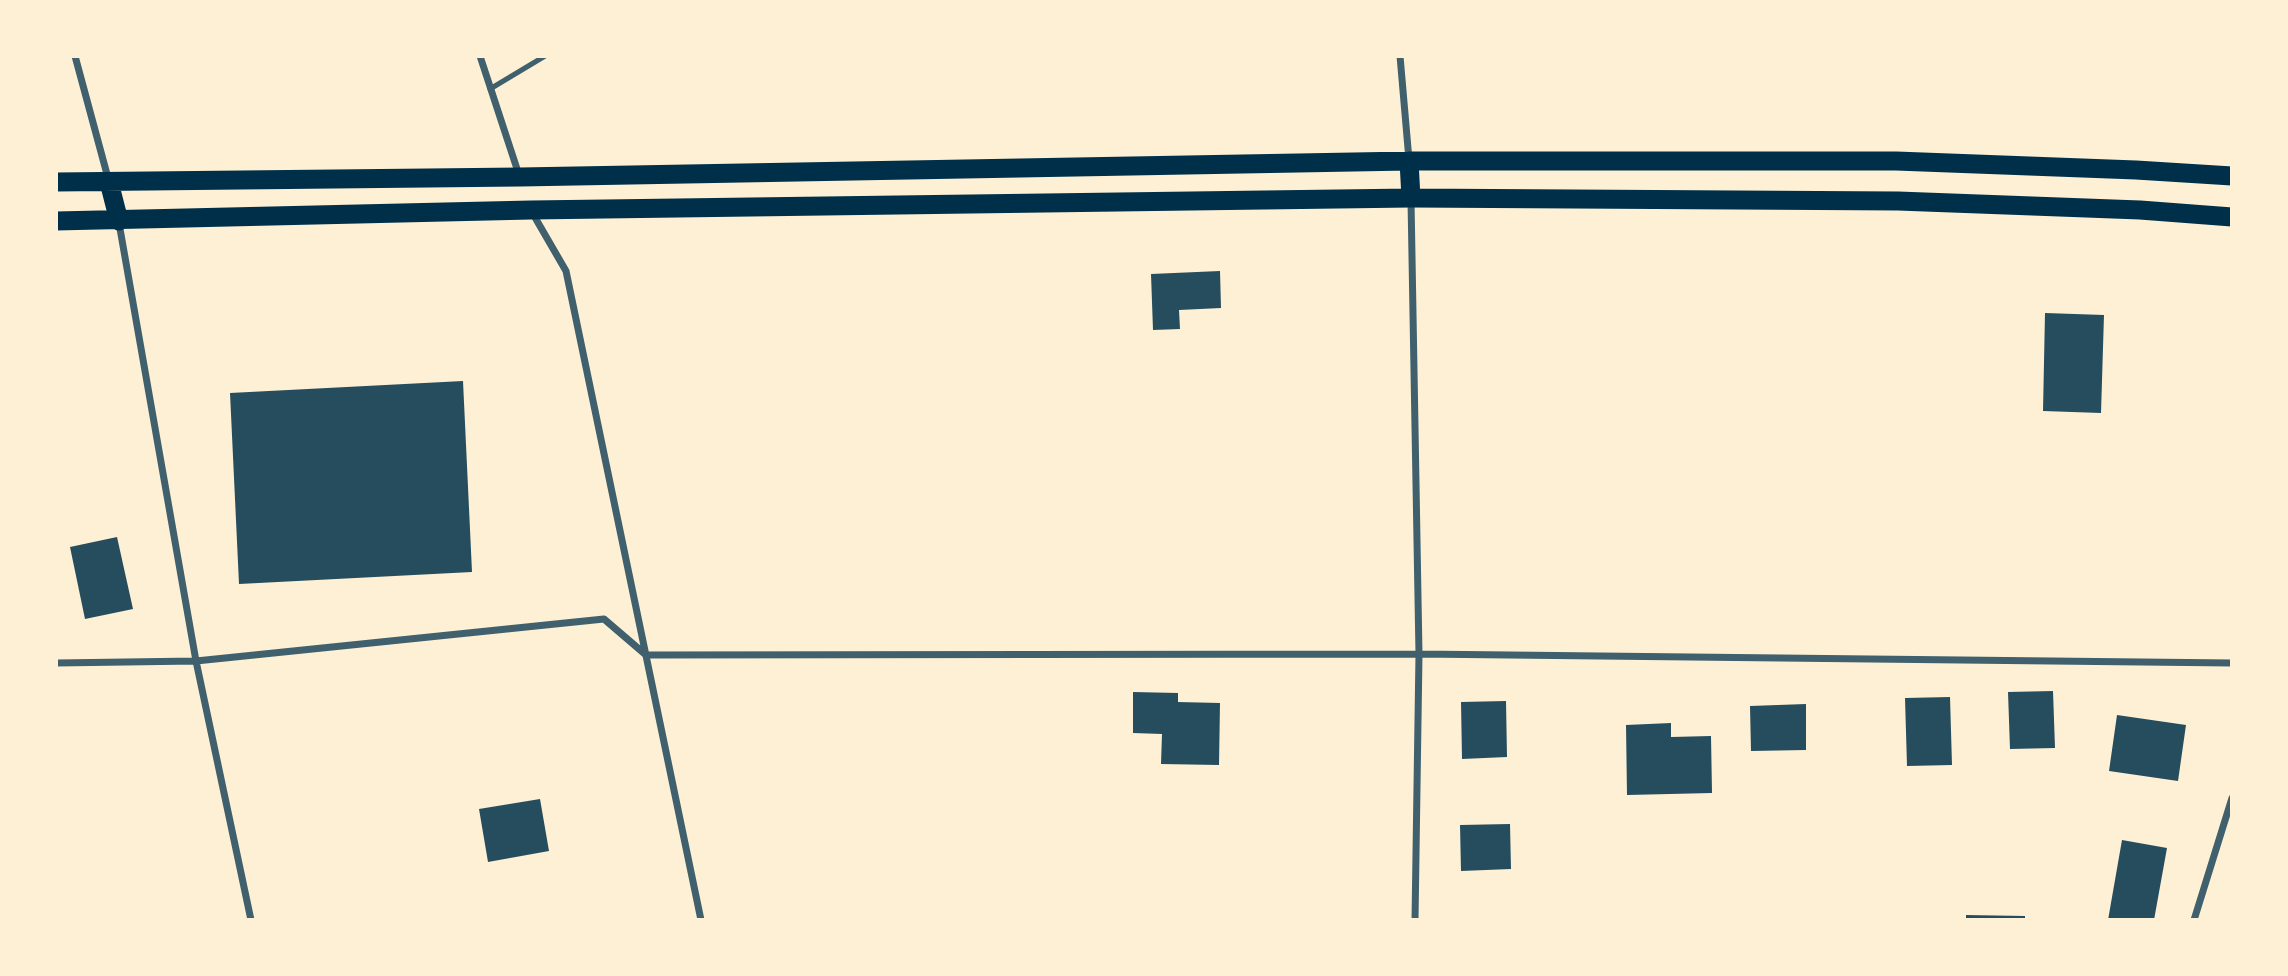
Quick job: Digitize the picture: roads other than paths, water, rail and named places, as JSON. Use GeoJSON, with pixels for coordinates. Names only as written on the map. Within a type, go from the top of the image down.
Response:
{"type":"FeatureCollection","features":[{"type":"Feature","properties":{"kind":"highway"},"geometry":{"type":"LineString","coordinates":[[56,183],[1409,161],[1896,161],[2232,176]]}},
{"type":"Feature","properties":{"kind":"highway"},"geometry":{"type":"LineString","coordinates":[[1409,161],[1411,198]]}},
{"type":"Feature","properties":{"kind":"highway"},"geometry":{"type":"LineString","coordinates":[[520,177],[531,210]]}},
{"type":"Feature","properties":{"kind":"highway"},"geometry":{"type":"LineString","coordinates":[[109,182],[119,221]]}},
{"type":"Feature","properties":{"kind":"highway"},"geometry":{"type":"LineString","coordinates":[[56,221],[531,210],[1411,198],[1899,201],[2140,210],[2232,217]]}},
{"type":"Feature","properties":{"kind":"street"},"geometry":{"type":"LineString","coordinates":[[75,56],[109,182]]}},
{"type":"Feature","properties":{"kind":"street"},"geometry":{"type":"LineString","coordinates":[[480,56],[520,177]]}},
{"type":"Feature","properties":{"kind":"street"},"geometry":{"type":"LineString","coordinates":[[1400,56],[1409,161]]}},
{"type":"Feature","properties":{"kind":"street"},"geometry":{"type":"LineString","coordinates":[[1411,198],[1419,654],[1415,920]]}},
{"type":"Feature","properties":{"kind":"street"},"geometry":{"type":"LineString","coordinates":[[531,210],[566,271],[701,920]]}},
{"type":"Feature","properties":{"kind":"street"},"geometry":{"type":"LineString","coordinates":[[119,221],[196,661],[251,920]]}},
{"type":"Feature","properties":{"kind":"street"},"geometry":{"type":"LineString","coordinates":[[56,663],[196,661],[604,619],[646,655],[1419,654],[2232,663]]}},
{"type":"Feature","properties":{"kind":"street"},"geometry":{"type":"LineString","coordinates":[[2194,920],[2232,798]]}},
{"type":"Feature","properties":{"kind":"lane"},"geometry":{"type":"LineString","coordinates":[[490,89],[545,56]]}}]}
